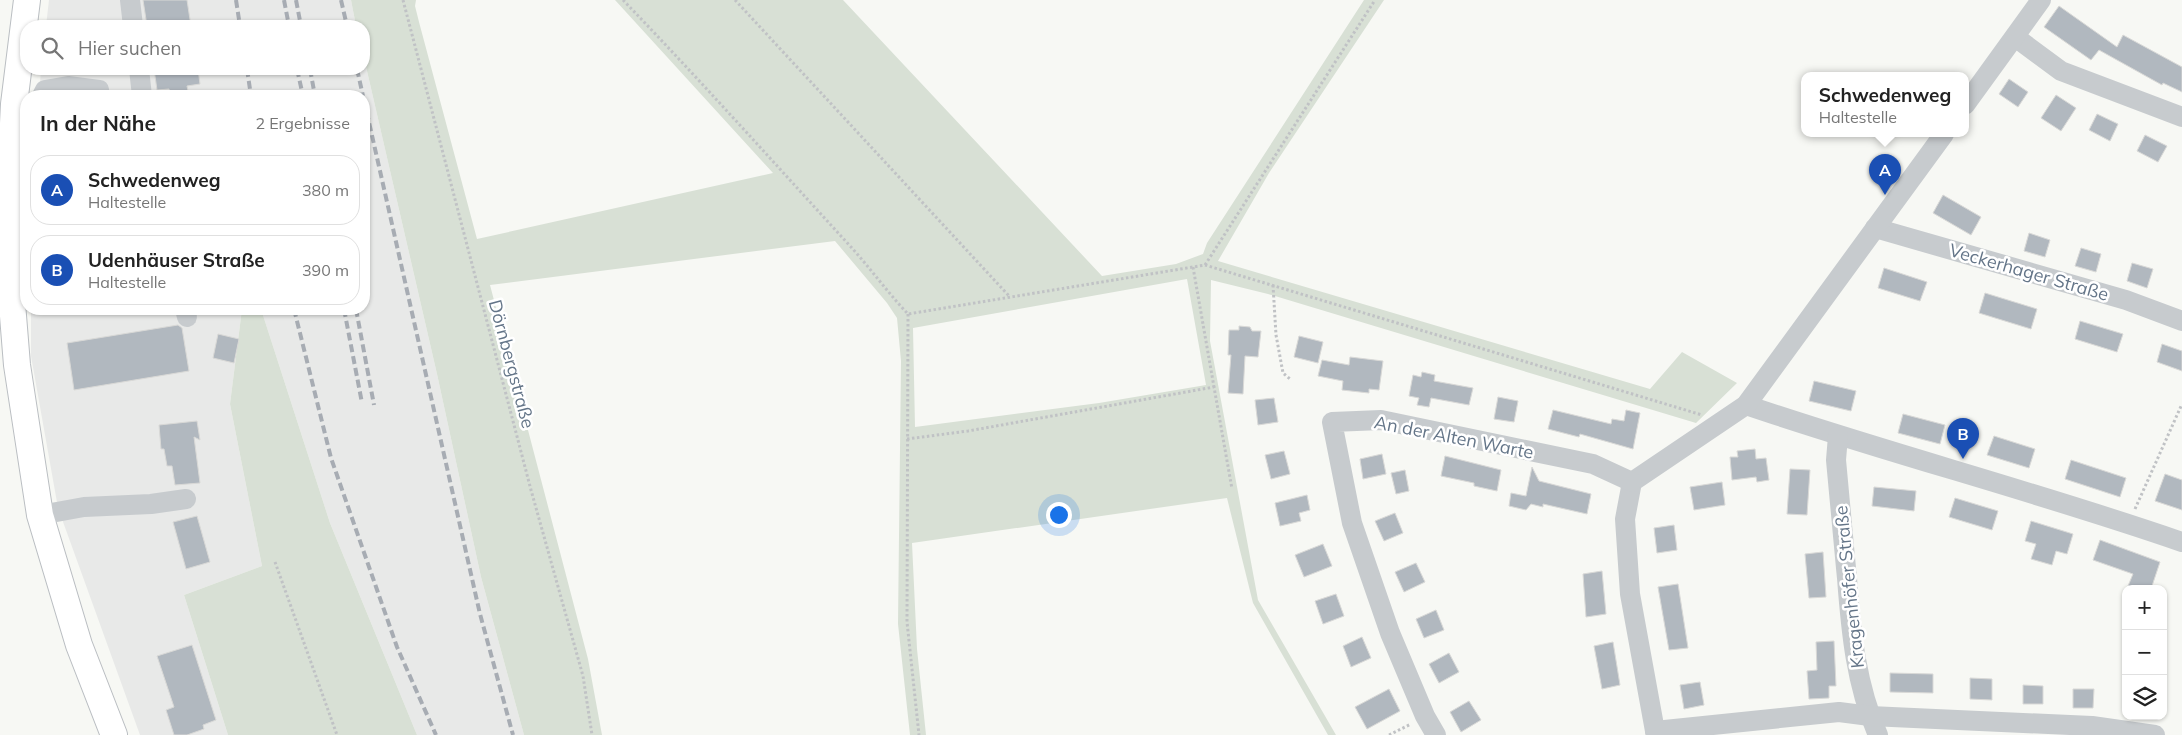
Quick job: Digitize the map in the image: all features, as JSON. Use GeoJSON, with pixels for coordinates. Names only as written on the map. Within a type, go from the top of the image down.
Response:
{"type":"FeatureCollection","features":[{"type":"Feature","properties":{"kind":"main road"},"geometry":{"type":"LineString","coordinates":[[24,20],[27,0]]}},
{"type":"Feature","properties":{"kind":"main road"},"geometry":{"type":"LineString","coordinates":[[20,56],[14,104],[11,218],[11,292],[18,365],[40,515],[79,645],[108,729]]}},
{"type":"Feature","properties":{"kind":"street"},"geometry":{"type":"LineString","coordinates":[[130,0],[132,20]]}},
{"type":"Feature","properties":{"kind":"street"},"geometry":{"type":"LineString","coordinates":[[1969,100],[2041,0]]}},
{"type":"Feature","properties":{"kind":"street"},"geometry":{"type":"LineString","coordinates":[[2016,37],[2061,71],[2182,117]]}},
{"type":"Feature","properties":{"kind":"street"},"geometry":{"type":"LineString","coordinates":[[140,75],[141,90]]}},
{"type":"Feature","properties":{"kind":"street"},"geometry":{"type":"LineString","coordinates":[[45,90],[68,86],[99,90]]}},
{"type":"Feature","properties":{"kind":"street"},"geometry":{"type":"LineString","coordinates":[[1942,137],[1746,405],[1632,482],[1625,519],[1630,594],[1652,733],[1839,712],[1870,716],[2092,726],[2156,735]]}},
{"type":"Feature","properties":{"kind":"street","name":"Veckerhager Straße"},"geometry":{"type":"LineString","coordinates":[[1875,228],[2126,300],[2182,321]]}},
{"type":"Feature","properties":{"kind":"street"},"geometry":{"type":"LineString","coordinates":[[1746,405],[1838,436],[2182,542]]}},
{"type":"Feature","properties":{"kind":"street","name":"An der Alten Warte"},"geometry":{"type":"LineString","coordinates":[[1436,735],[1425,716],[1390,633],[1352,523],[1332,422],[1381,420],[1593,464],[1632,482]]}},
{"type":"Feature","properties":{"kind":"street","name":"Kragenhöfer Straße"},"geometry":{"type":"LineString","coordinates":[[1838,436],[1836,460],[1852,633],[1858,676],[1878,735]]}},
{"type":"Feature","properties":{"kind":"street"},"geometry":{"type":"LineString","coordinates":[[40,515],[84,507],[151,504],[186,499]]}},
{"type":"Feature","properties":{"kind":"path","name":"Dörnbergstraße"},"geometry":{"type":"LineString","coordinates":[[403,0],[523,462],[583,676],[592,735]]}},
{"type":"Feature","properties":{"kind":"path"},"geometry":{"type":"LineString","coordinates":[[624,0],[857,253],[890,295],[908,314],[907,622],[919,735]]}},
{"type":"Feature","properties":{"kind":"path"},"geometry":{"type":"LineString","coordinates":[[735,0],[1010,297]]}},
{"type":"Feature","properties":{"kind":"path"},"geometry":{"type":"LineString","coordinates":[[1205,265],[1229,231],[1375,0]]}},
{"type":"Feature","properties":{"kind":"path"},"geometry":{"type":"LineString","coordinates":[[908,314],[1205,265],[1721,421]]}},
{"type":"Feature","properties":{"kind":"path"},"geometry":{"type":"LineString","coordinates":[[1193,267],[1232,489]]}},
{"type":"Feature","properties":{"kind":"path"},"geometry":{"type":"LineString","coordinates":[[1273,285],[1276,335],[1283,373],[1290,379]]}},
{"type":"Feature","properties":{"kind":"path"},"geometry":{"type":"LineString","coordinates":[[907,439],[968,431],[1214,387]]}},
{"type":"Feature","properties":{"kind":"path"},"geometry":{"type":"LineString","coordinates":[[2128,524],[2182,404]]}},
{"type":"Feature","properties":{"kind":"path"},"geometry":{"type":"LineString","coordinates":[[275,562],[336,735]]}},
{"type":"Feature","properties":{"kind":"path"},"geometry":{"type":"LineString","coordinates":[[1389,735],[1425,716]]}},
{"type":"Feature","properties":{"kind":"shaded area"},"geometry":{"type":"Polygon","coordinates":[[[49,0],[351,0],[355,20],[47,20],[49,0]]]}},
{"type":"Feature","properties":{"kind":"shaded area"},"geometry":{"type":"Polygon","coordinates":[[[351,0],[416,0],[415,6],[419,22],[477,239],[773,173],[615,0],[843,0],[1102,276],[1176,264],[1203,254],[1207,243],[1364,0],[1384,0],[1269,173],[1218,261],[1650,389],[1682,352],[1737,383],[1696,423],[1268,294],[1211,280],[1210,341],[1258,600],[1336,735],[1328,735],[1253,603],[1227,498],[912,543],[917,649],[926,735],[910,735],[898,624],[901,361],[897,318],[887,303],[835,241],[490,285],[588,659],[602,735],[524,735],[481,577],[437,374],[368,75],[370,75],[370,20],[355,20],[351,0]],[[1187,279],[913,328],[915,427],[1099,403],[1206,385],[1187,279]]]}},
{"type":"Feature","properties":{"kind":"shaded area"},"geometry":{"type":"Polygon","coordinates":[[[41,75],[368,75],[437,374],[481,577],[524,735],[417,735],[330,523],[263,315],[370,315],[370,90],[39,90],[41,75]]]}},
{"type":"Feature","properties":{"kind":"shaded area"},"geometry":{"type":"Polygon","coordinates":[[[31,315],[241,315],[230,404],[262,566],[184,595],[228,735],[140,735],[58,508],[31,356],[31,315]]]}},
{"type":"Feature","properties":{"kind":"shaded area"},"geometry":{"type":"Polygon","coordinates":[[[241,315],[263,315],[330,523],[417,735],[228,735],[184,595],[262,566],[230,404],[241,315]]]}},
{"type":"Feature","properties":{"kind":"building"},"geometry":{"type":"Polygon","coordinates":[[[143,0],[187,0],[190,20],[146,20],[143,0]]]}},
{"type":"Feature","properties":{"kind":"building"},"geometry":{"type":"Polygon","coordinates":[[[2059,6],[2117,47],[2123,35],[2182,67],[2182,92],[2163,83],[2162,85],[2099,50],[2091,60],[2044,27],[2059,6]]]}},
{"type":"Feature","properties":{"kind":"building"},"geometry":{"type":"Polygon","coordinates":[[[155,75],[199,75],[200,84],[187,86],[188,90],[157,90],[155,75]]]}},
{"type":"Feature","properties":{"kind":"building"},"geometry":{"type":"Polygon","coordinates":[[[2009,79],[2028,92],[2018,107],[1999,94],[2009,79]]]}},
{"type":"Feature","properties":{"kind":"building"},"geometry":{"type":"Polygon","coordinates":[[[2056,95],[2076,108],[2061,131],[2041,118],[2056,95]]]}},
{"type":"Feature","properties":{"kind":"building"},"geometry":{"type":"Polygon","coordinates":[[[2097,114],[2118,124],[2110,141],[2089,130],[2097,114]]]}},
{"type":"Feature","properties":{"kind":"building"},"geometry":{"type":"Polygon","coordinates":[[[2145,135],[2167,146],[2158,162],[2137,151],[2145,135]]]}},
{"type":"Feature","properties":{"kind":"building"},"geometry":{"type":"Polygon","coordinates":[[[1943,195],[1981,217],[1971,235],[1933,213],[1943,195]]]}},
{"type":"Feature","properties":{"kind":"building"},"geometry":{"type":"Polygon","coordinates":[[[2029,233],[2050,240],[2045,257],[2024,251],[2029,233]]]}},
{"type":"Feature","properties":{"kind":"building"},"geometry":{"type":"Polygon","coordinates":[[[2081,248],[2101,254],[2096,272],[2075,266],[2081,248]]]}},
{"type":"Feature","properties":{"kind":"building"},"geometry":{"type":"Polygon","coordinates":[[[2132,263],[2153,269],[2147,288],[2127,281],[2132,263]]]}},
{"type":"Feature","properties":{"kind":"building"},"geometry":{"type":"Polygon","coordinates":[[[1884,268],[1927,282],[1920,301],[1878,288],[1884,268]]]}},
{"type":"Feature","properties":{"kind":"building"},"geometry":{"type":"Polygon","coordinates":[[[1985,293],[2037,309],[2031,329],[1979,313],[1985,293]]]}},
{"type":"Feature","properties":{"kind":"building"},"geometry":{"type":"Polygon","coordinates":[[[2080,321],[2123,334],[2117,352],[2075,339],[2080,321]]]}},
{"type":"Feature","properties":{"kind":"building"},"geometry":{"type":"Polygon","coordinates":[[[178,325],[182,328],[189,371],[74,390],[67,343],[178,325]]]}},
{"type":"Feature","properties":{"kind":"building"},"geometry":{"type":"Polygon","coordinates":[[[1239,326],[1250,327],[1252,331],[1261,331],[1258,357],[1245,356],[1243,394],[1228,393],[1231,355],[1228,355],[1229,330],[1239,330],[1239,326]]]}},
{"type":"Feature","properties":{"kind":"building"},"geometry":{"type":"Polygon","coordinates":[[[218,334],[239,339],[234,363],[213,358],[218,334]]]}},
{"type":"Feature","properties":{"kind":"building"},"geometry":{"type":"Polygon","coordinates":[[[1299,336],[1323,342],[1318,363],[1294,357],[1299,336]]]}},
{"type":"Feature","properties":{"kind":"building"},"geometry":{"type":"Polygon","coordinates":[[[2162,344],[2182,351],[2182,371],[2157,362],[2162,344]]]}},
{"type":"Feature","properties":{"kind":"building"},"geometry":{"type":"Polygon","coordinates":[[[1350,357],[1383,361],[1379,390],[1369,389],[1369,393],[1342,390],[1343,381],[1318,376],[1322,360],[1349,365],[1350,357]]]}},
{"type":"Feature","properties":{"kind":"building"},"geometry":{"type":"Polygon","coordinates":[[[1422,372],[1435,375],[1434,381],[1473,388],[1469,405],[1431,398],[1429,407],[1417,405],[1419,398],[1409,396],[1413,375],[1421,377],[1422,372]]]}},
{"type":"Feature","properties":{"kind":"building"},"geometry":{"type":"Polygon","coordinates":[[[1814,381],[1856,391],[1851,411],[1809,401],[1814,381]]]}},
{"type":"Feature","properties":{"kind":"building"},"geometry":{"type":"Polygon","coordinates":[[[1498,397],[1518,401],[1514,422],[1494,419],[1498,397]]]}},
{"type":"Feature","properties":{"kind":"building"},"geometry":{"type":"Polygon","coordinates":[[[1274,398],[1278,422],[1258,425],[1255,400],[1274,398]]]}},
{"type":"Feature","properties":{"kind":"building"},"geometry":{"type":"Polygon","coordinates":[[[1553,410],[1611,424],[1612,419],[1624,421],[1626,410],[1640,413],[1633,449],[1580,434],[1579,437],[1548,429],[1553,410]]]}},
{"type":"Feature","properties":{"kind":"building"},"geometry":{"type":"Polygon","coordinates":[[[1903,414],[1945,425],[1940,444],[1898,433],[1903,414]]]}},
{"type":"Feature","properties":{"kind":"building"},"geometry":{"type":"Polygon","coordinates":[[[197,421],[200,440],[194,437],[200,483],[175,485],[172,466],[167,466],[164,449],[161,449],[159,425],[197,421]]]}},
{"type":"Feature","properties":{"kind":"building"},"geometry":{"type":"Polygon","coordinates":[[[1994,436],[2035,449],[2029,468],[1987,455],[1994,436]]]}},
{"type":"Feature","properties":{"kind":"building"},"geometry":{"type":"Polygon","coordinates":[[[1755,449],[1756,459],[1766,458],[1769,480],[1757,482],[1756,477],[1732,480],[1730,457],[1738,457],[1737,451],[1755,449]]]}},
{"type":"Feature","properties":{"kind":"building"},"geometry":{"type":"Polygon","coordinates":[[[1284,451],[1290,474],[1271,479],[1265,455],[1284,451]]]}},
{"type":"Feature","properties":{"kind":"building"},"geometry":{"type":"Polygon","coordinates":[[[1382,454],[1386,474],[1363,479],[1360,459],[1382,454]]]}},
{"type":"Feature","properties":{"kind":"building"},"geometry":{"type":"Polygon","coordinates":[[[1445,456],[1501,470],[1497,491],[1474,486],[1474,483],[1441,476],[1445,456]]]}},
{"type":"Feature","properties":{"kind":"building"},"geometry":{"type":"Polygon","coordinates":[[[2071,460],[2126,478],[2120,497],[2065,479],[2071,460]]]}},
{"type":"Feature","properties":{"kind":"building"},"geometry":{"type":"Polygon","coordinates":[[[1532,467],[1539,481],[1591,494],[1587,514],[1543,504],[1543,507],[1531,504],[1526,510],[1509,506],[1511,493],[1526,496],[1532,467]]]}},
{"type":"Feature","properties":{"kind":"building"},"geometry":{"type":"Polygon","coordinates":[[[1790,469],[1810,470],[1807,515],[1787,514],[1790,469]]]}},
{"type":"Feature","properties":{"kind":"building"},"geometry":{"type":"Polygon","coordinates":[[[1405,470],[1409,491],[1396,494],[1391,473],[1405,470]]]}},
{"type":"Feature","properties":{"kind":"building"},"geometry":{"type":"Polygon","coordinates":[[[2165,474],[2182,480],[2182,510],[2155,501],[2165,474]]]}},
{"type":"Feature","properties":{"kind":"building"},"geometry":{"type":"Polygon","coordinates":[[[1722,482],[1725,505],[1694,510],[1690,487],[1722,482]]]}},
{"type":"Feature","properties":{"kind":"building"},"geometry":{"type":"Polygon","coordinates":[[[1874,487],[1916,491],[1914,511],[1872,506],[1874,487]]]}},
{"type":"Feature","properties":{"kind":"building"},"geometry":{"type":"Polygon","coordinates":[[[1307,495],[1310,510],[1299,513],[1301,521],[1280,526],[1275,503],[1307,495]]]}},
{"type":"Feature","properties":{"kind":"building"},"geometry":{"type":"Polygon","coordinates":[[[1955,498],[1998,511],[1992,530],[1949,517],[1955,498]]]}},
{"type":"Feature","properties":{"kind":"building"},"geometry":{"type":"Polygon","coordinates":[[[1395,513],[1403,533],[1384,541],[1375,521],[1395,513]]]}},
{"type":"Feature","properties":{"kind":"building"},"geometry":{"type":"Polygon","coordinates":[[[197,516],[210,562],[186,569],[173,522],[197,516]]]}},
{"type":"Feature","properties":{"kind":"building"},"geometry":{"type":"Polygon","coordinates":[[[2031,521],[2073,534],[2067,554],[2056,551],[2052,565],[2031,559],[2036,544],[2025,541],[2031,521]]]}},
{"type":"Feature","properties":{"kind":"building"},"geometry":{"type":"Polygon","coordinates":[[[1674,525],[1677,550],[1657,553],[1654,528],[1674,525]]]}},
{"type":"Feature","properties":{"kind":"building"},"geometry":{"type":"Polygon","coordinates":[[[2100,540],[2160,562],[2152,585],[2128,585],[2133,574],[2093,560],[2100,540]]]}},
{"type":"Feature","properties":{"kind":"building"},"geometry":{"type":"Polygon","coordinates":[[[1323,544],[1332,566],[1304,577],[1295,555],[1323,544]]]}},
{"type":"Feature","properties":{"kind":"building"},"geometry":{"type":"Polygon","coordinates":[[[1823,552],[1826,597],[1809,598],[1805,554],[1823,552]]]}},
{"type":"Feature","properties":{"kind":"building"},"geometry":{"type":"Polygon","coordinates":[[[1416,563],[1425,582],[1404,592],[1395,572],[1416,563]]]}},
{"type":"Feature","properties":{"kind":"building"},"geometry":{"type":"Polygon","coordinates":[[[1602,571],[1606,614],[1586,617],[1583,574],[1602,571]]]}},
{"type":"Feature","properties":{"kind":"building"},"geometry":{"type":"Polygon","coordinates":[[[1678,584],[1688,648],[1669,650],[1658,587],[1678,584]]]}},
{"type":"Feature","properties":{"kind":"building"},"geometry":{"type":"Polygon","coordinates":[[[1336,594],[1344,616],[1323,624],[1315,601],[1336,594]]]}},
{"type":"Feature","properties":{"kind":"building"},"geometry":{"type":"Polygon","coordinates":[[[1436,610],[1444,630],[1424,638],[1416,619],[1436,610]]]}},
{"type":"Feature","properties":{"kind":"building"},"geometry":{"type":"Polygon","coordinates":[[[1362,637],[1371,658],[1351,667],[1343,646],[1362,637]]]}},
{"type":"Feature","properties":{"kind":"building"},"geometry":{"type":"Polygon","coordinates":[[[1834,641],[1836,686],[1829,686],[1829,698],[1809,699],[1807,671],[1817,670],[1816,642],[1834,641]]]}},
{"type":"Feature","properties":{"kind":"building"},"geometry":{"type":"Polygon","coordinates":[[[1613,642],[1620,685],[1602,689],[1594,646],[1613,642]]]}},
{"type":"Feature","properties":{"kind":"building"},"geometry":{"type":"Polygon","coordinates":[[[192,645],[216,720],[203,725],[204,729],[187,735],[174,735],[166,710],[174,707],[157,656],[192,645]]]}},
{"type":"Feature","properties":{"kind":"building"},"geometry":{"type":"Polygon","coordinates":[[[1449,653],[1459,672],[1439,683],[1429,664],[1449,653]]]}},
{"type":"Feature","properties":{"kind":"building"},"geometry":{"type":"Polygon","coordinates":[[[1890,673],[1933,674],[1933,693],[1890,692],[1890,673]]]}},
{"type":"Feature","properties":{"kind":"building"},"geometry":{"type":"Polygon","coordinates":[[[1970,678],[1992,679],[1992,700],[1970,699],[1970,678]]]}},
{"type":"Feature","properties":{"kind":"building"},"geometry":{"type":"Polygon","coordinates":[[[1700,682],[1704,705],[1684,709],[1680,685],[1700,682]]]}},
{"type":"Feature","properties":{"kind":"building"},"geometry":{"type":"Polygon","coordinates":[[[2023,685],[2043,686],[2043,704],[2023,704],[2023,685]]]}},
{"type":"Feature","properties":{"kind":"building"},"geometry":{"type":"Polygon","coordinates":[[[1389,689],[1400,711],[1367,729],[1355,707],[1389,689]]]}},
{"type":"Feature","properties":{"kind":"building"},"geometry":{"type":"Polygon","coordinates":[[[2073,689],[2094,689],[2093,708],[2073,708],[2073,689]]]}},
{"type":"Feature","properties":{"kind":"building"},"geometry":{"type":"Polygon","coordinates":[[[1469,701],[1481,720],[1461,732],[1450,712],[1469,701]]]}},
{"type":"Feature","properties":{"kind":"railway"},"geometry":{"type":"LineString","coordinates":[[236,0],[239,20]]}},
{"type":"Feature","properties":{"kind":"railway"},"geometry":{"type":"LineString","coordinates":[[284,0],[288,20]]}},
{"type":"Feature","properties":{"kind":"railway"},"geometry":{"type":"LineString","coordinates":[[296,0],[300,20]]}},
{"type":"Feature","properties":{"kind":"railway"},"geometry":{"type":"LineString","coordinates":[[341,0],[346,20]]}},
{"type":"Feature","properties":{"kind":"railway"},"geometry":{"type":"LineString","coordinates":[[248,75],[250,90]]}},
{"type":"Feature","properties":{"kind":"railway"},"geometry":{"type":"LineString","coordinates":[[298,75],[302,90]]}},
{"type":"Feature","properties":{"kind":"railway"},"geometry":{"type":"LineString","coordinates":[[311,75],[314,90]]}},
{"type":"Feature","properties":{"kind":"railway"},"geometry":{"type":"LineString","coordinates":[[358,75],[362,90]]}},
{"type":"Feature","properties":{"kind":"railway"},"geometry":{"type":"LineString","coordinates":[[370,127],[480,614],[513,735]]}},
{"type":"Feature","properties":{"kind":"railway"},"geometry":{"type":"LineString","coordinates":[[295,315],[331,458],[397,647],[436,735]]}},
{"type":"Feature","properties":{"kind":"railway"},"geometry":{"type":"LineString","coordinates":[[345,315],[362,403]]}},
{"type":"Feature","properties":{"kind":"railway"},"geometry":{"type":"LineString","coordinates":[[357,315],[374,405]]}},
{"type":"Feature","properties":{"kind":"place","name":"Schwedenweg"},"geometry":{"type":"Point","coordinates":[1885,195]}},
{"type":"Feature","properties":{"kind":"place","name":"Udenhäuser Straße"},"geometry":{"type":"Point","coordinates":[1963,459]}}]}
